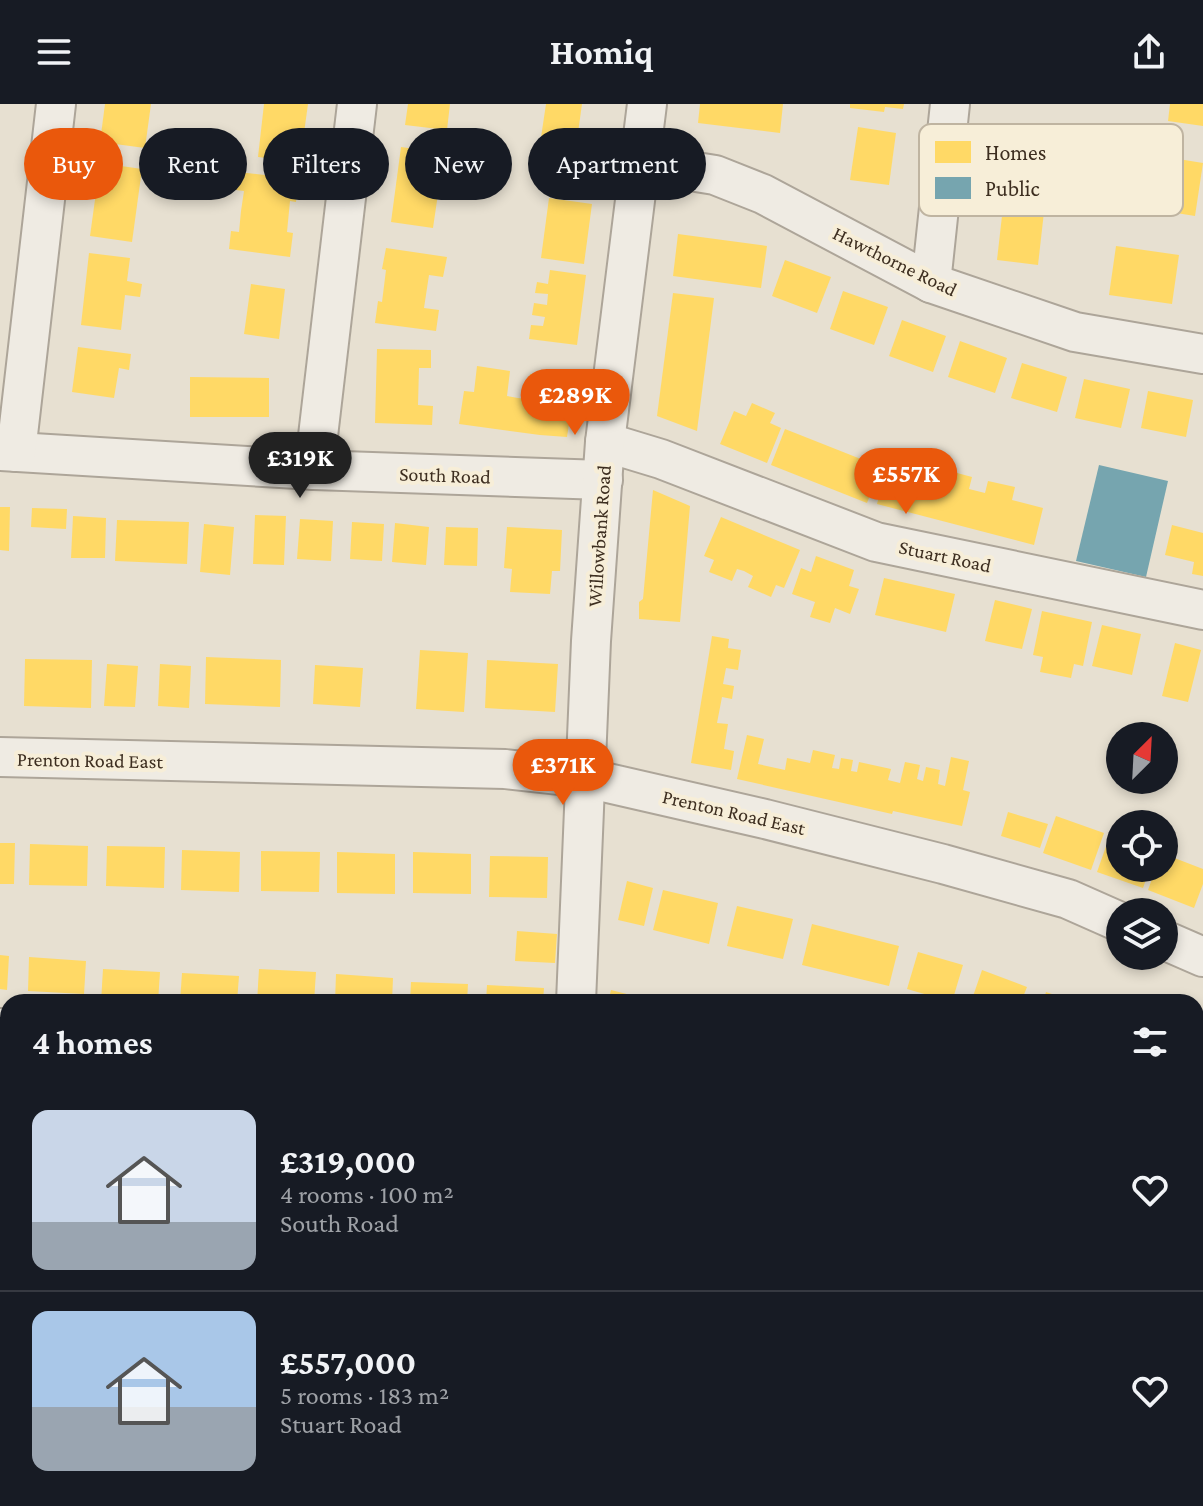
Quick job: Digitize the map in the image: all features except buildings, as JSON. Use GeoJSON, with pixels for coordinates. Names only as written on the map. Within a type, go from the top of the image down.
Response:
{"type":"FeatureCollection","features":[{"type":"Feature","properties":{"kind":"street"},"geometry":{"type":"LineString","coordinates":[[8,451],[56,104]]}},
{"type":"Feature","properties":{"kind":"street"},"geometry":{"type":"LineString","coordinates":[[314,470],[357,104]]}},
{"type":"Feature","properties":{"kind":"street","name":"Willowbank Road"},"geometry":{"type":"LineString","coordinates":[[644,128],[647,104]]}},
{"type":"Feature","properties":{"kind":"street"},"geometry":{"type":"LineString","coordinates":[[948,124],[950,104]]}},
{"type":"Feature","properties":{"kind":"street","name":"Hawthorne Road"},"geometry":{"type":"LineString","coordinates":[[706,174],[763,194],[931,283],[1075,332],[1203,354]]}},
{"type":"Feature","properties":{"kind":"street","name":"Willowbank Road"},"geometry":{"type":"LineString","coordinates":[[576,994],[591,641],[605,442],[635,200]]}},
{"type":"Feature","properties":{"kind":"street"},"geometry":{"type":"LineString","coordinates":[[931,283],[938,216]]}},
{"type":"Feature","properties":{"kind":"street","name":"Stuart Road"},"geometry":{"type":"LineString","coordinates":[[605,442],[661,459],[876,542],[1203,610]]}},
{"type":"Feature","properties":{"kind":"street","name":"South Road"},"geometry":{"type":"LineString","coordinates":[[8,451],[314,470],[603,480]]}},
{"type":"Feature","properties":{"kind":"street","name":"Prenton Road East"},"geometry":{"type":"LineString","coordinates":[[0,757],[505,769],[586,778],[943,864],[1068,899],[1106,916]]}},
{"type":"Feature","properties":{"kind":"street"},"geometry":{"type":"LineString","coordinates":[[1178,946],[1203,957]]}}]}
